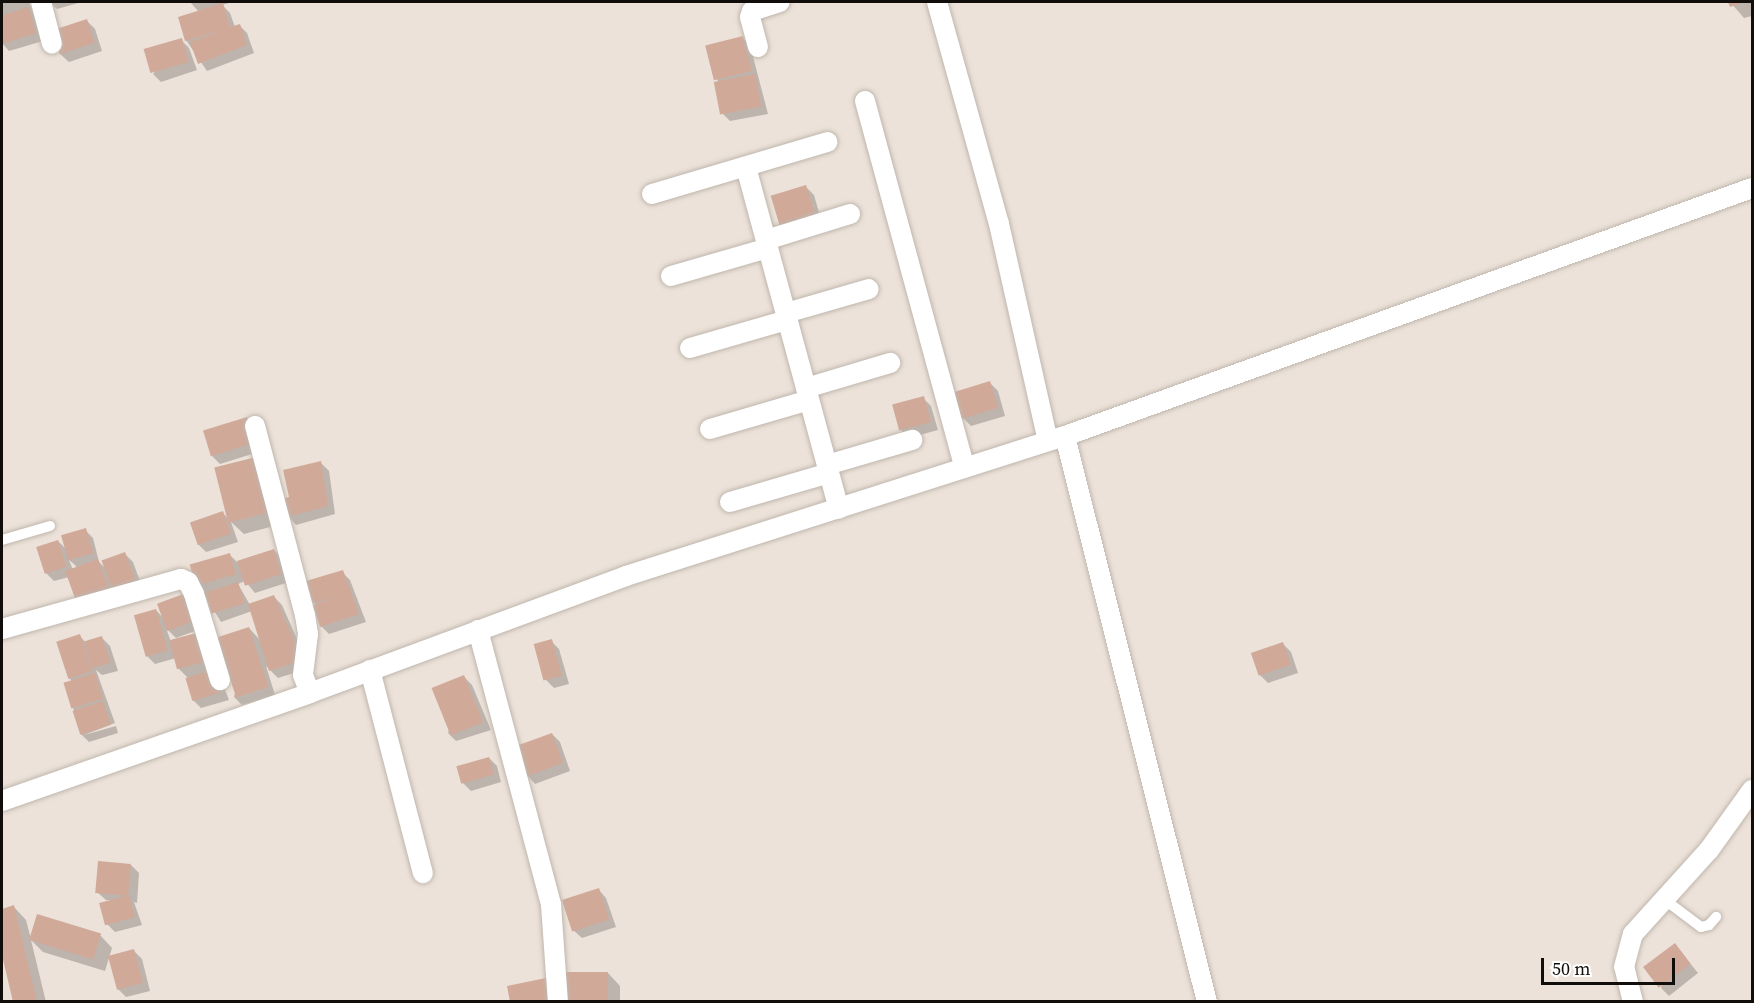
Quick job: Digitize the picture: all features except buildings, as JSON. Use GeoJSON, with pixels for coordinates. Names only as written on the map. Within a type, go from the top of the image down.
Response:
{"type":"FeatureCollection","features":[{"type":"Feature","properties":{"kind":"street"},"geometry":{"type":"LineString","coordinates":[[41,2],[52,44]]}},
{"type":"Feature","properties":{"kind":"street"},"geometry":{"type":"LineString","coordinates":[[758,47],[750,17],[752,11],[780,2]]}},
{"type":"Feature","properties":{"kind":"street"},"geometry":{"type":"LineString","coordinates":[[937,2],[1057,438],[1207,1002]]}},
{"type":"Feature","properties":{"kind":"street"},"geometry":{"type":"LineString","coordinates":[[865,101],[965,468]]}},
{"type":"Feature","properties":{"kind":"street"},"geometry":{"type":"LineString","coordinates":[[652,194],[827,142]]}},
{"type":"Feature","properties":{"kind":"street"},"geometry":{"type":"LineString","coordinates":[[746,167],[839,509]]}},
{"type":"Feature","properties":{"kind":"street"},"geometry":{"type":"LineString","coordinates":[[2,801],[309,693],[626,576],[1057,438],[1752,188]]}},
{"type":"Feature","properties":{"kind":"street"},"geometry":{"type":"LineString","coordinates":[[671,276],[850,214]]}},
{"type":"Feature","properties":{"kind":"street"},"geometry":{"type":"LineString","coordinates":[[690,348],[869,289]]}},
{"type":"Feature","properties":{"kind":"street"},"geometry":{"type":"LineString","coordinates":[[710,429],[890,363]]}},
{"type":"Feature","properties":{"kind":"street"},"geometry":{"type":"LineString","coordinates":[[255,426],[305,615],[308,634],[303,675],[309,693]]}},
{"type":"Feature","properties":{"kind":"street"},"geometry":{"type":"LineString","coordinates":[[730,502],[912,440]]}},
{"type":"Feature","properties":{"kind":"street"},"geometry":{"type":"LineString","coordinates":[[2,629],[181,579],[188,582],[194,594],[220,680]]}},
{"type":"Feature","properties":{"kind":"street"},"geometry":{"type":"LineString","coordinates":[[478,630],[551,905],[558,1002]]}},
{"type":"Feature","properties":{"kind":"street"},"geometry":{"type":"LineString","coordinates":[[370,670],[423,873]]}},
{"type":"Feature","properties":{"kind":"street"},"geometry":{"type":"LineString","coordinates":[[1633,1002],[1624,967],[1625,953],[1633,934],[1709,850],[1752,790]]}},
{"type":"Feature","properties":{"kind":"lane"},"geometry":{"type":"LineString","coordinates":[[2,540],[50,526]]}},
{"type":"Feature","properties":{"kind":"lane"},"geometry":{"type":"LineString","coordinates":[[1665,900],[1701,927],[1709,926],[1716,917]]}}]}
